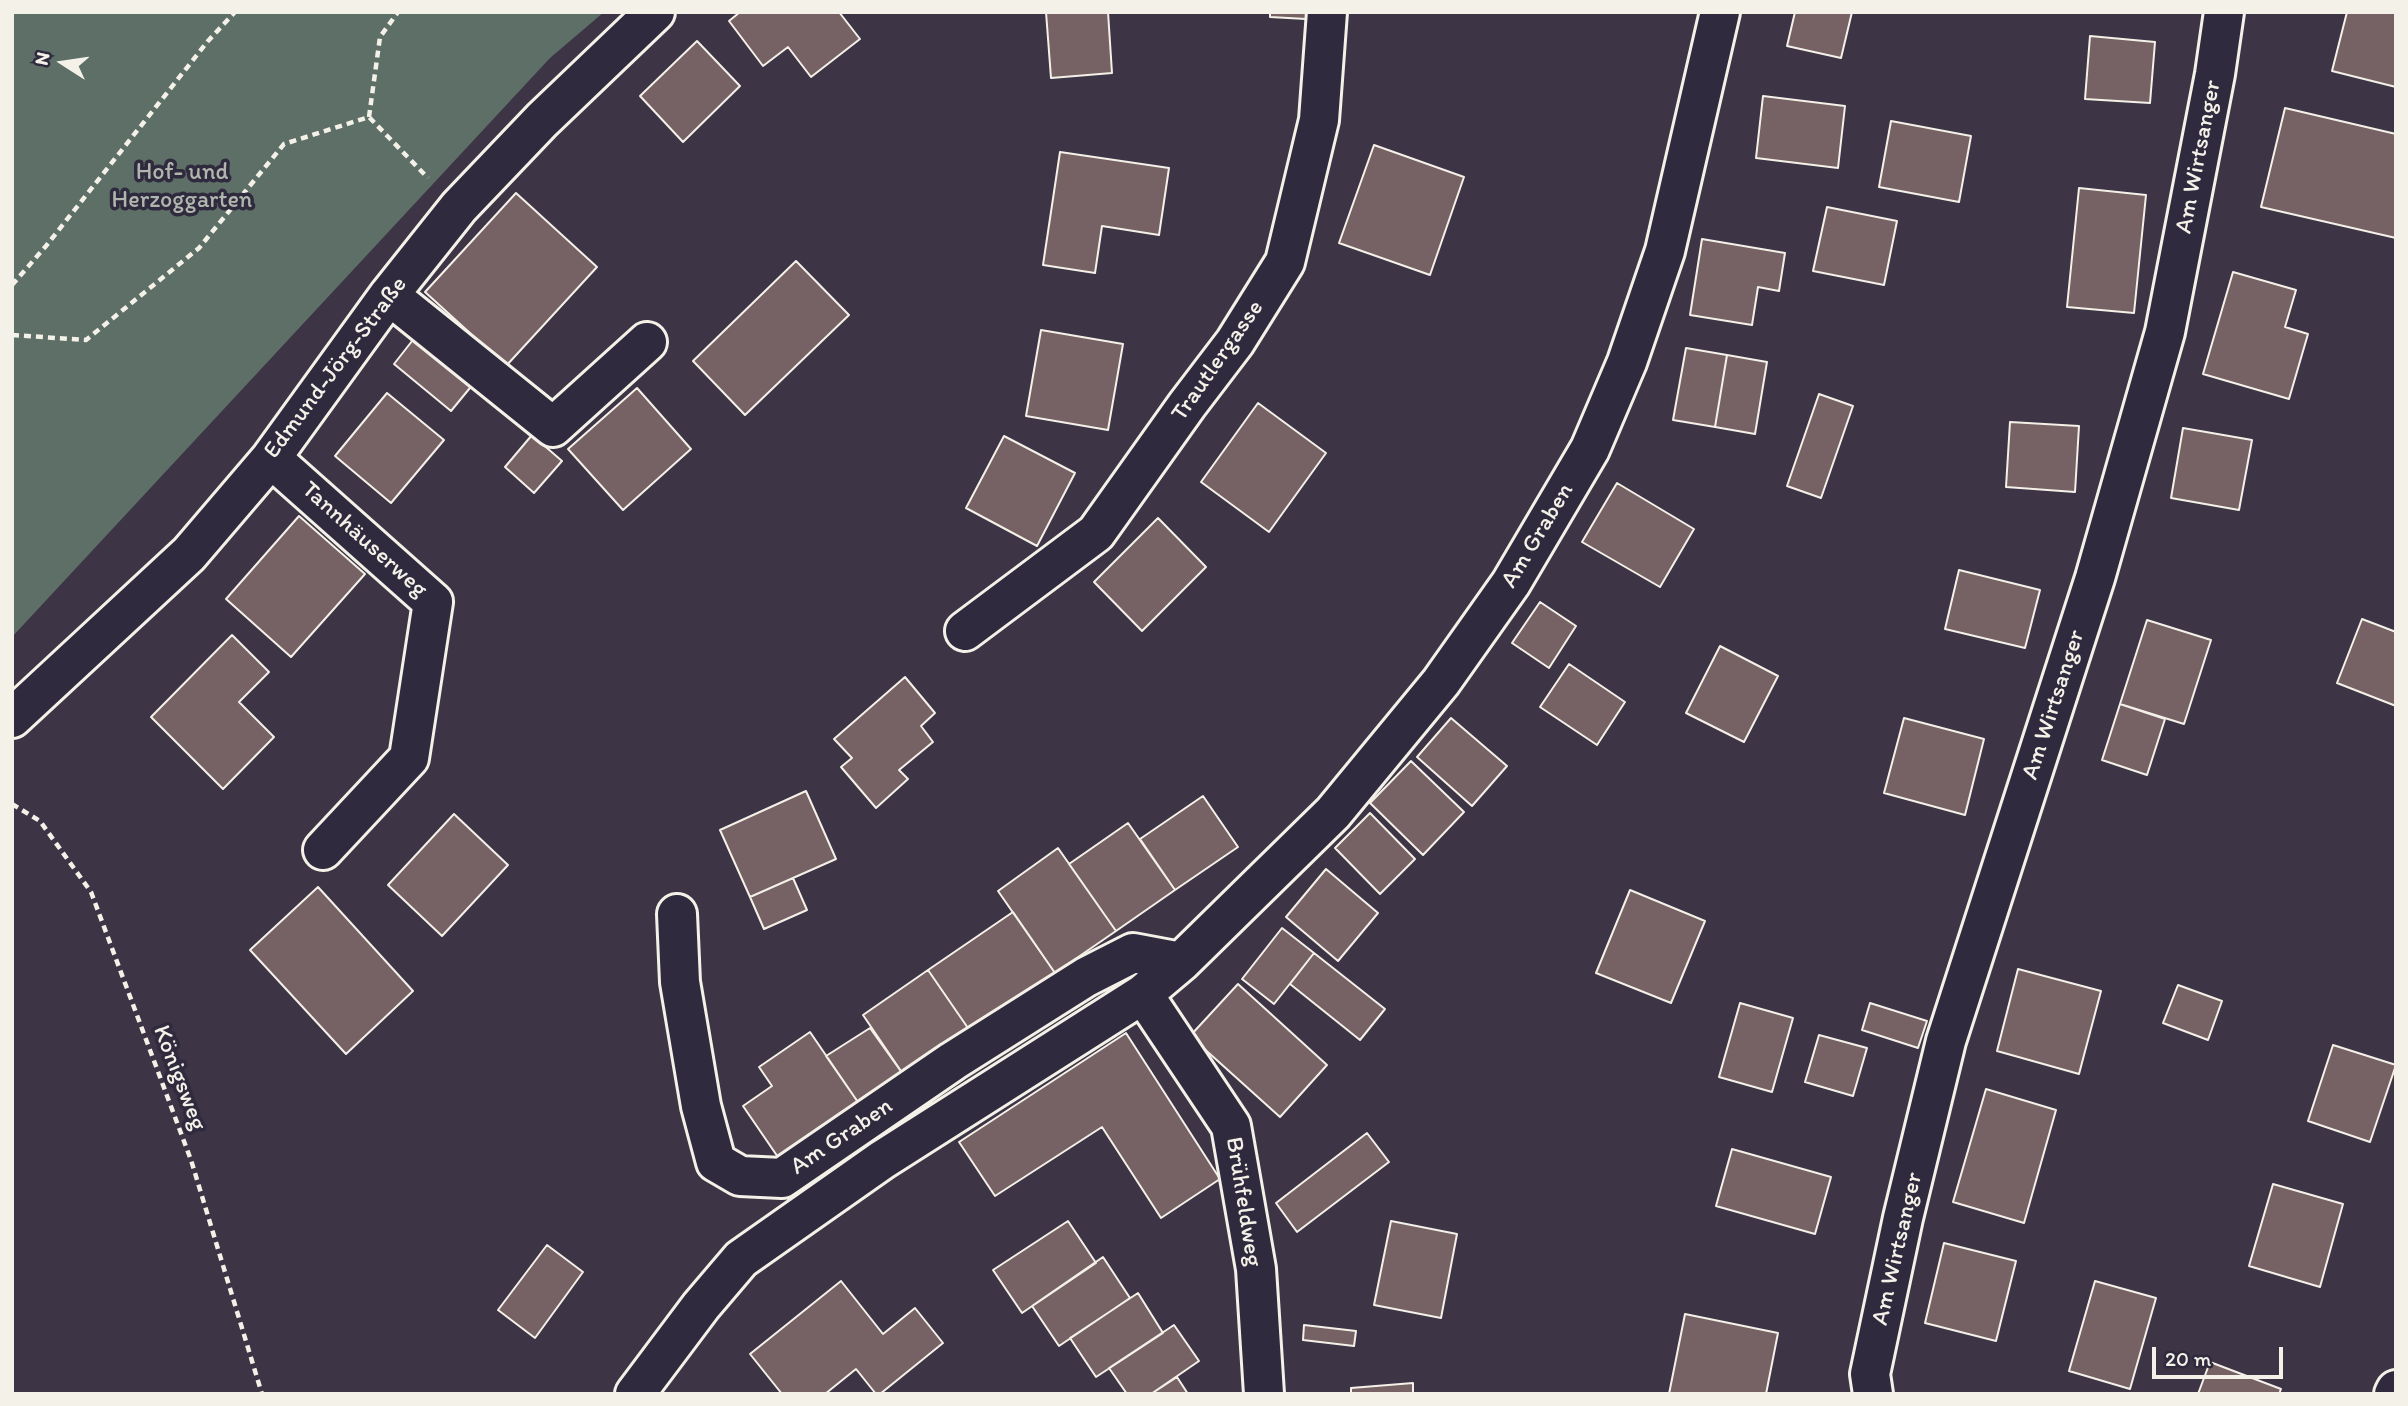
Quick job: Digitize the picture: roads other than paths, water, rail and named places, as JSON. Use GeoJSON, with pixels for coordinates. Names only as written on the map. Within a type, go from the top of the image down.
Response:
{"type":"FeatureCollection","features":[{"type":"Feature","properties":{"kind":"street","name":"Edmund-Jörg-Straße"},"geometry":{"type":"LineString","coordinates":[[12,718],[189,554],[271,458],[389,295],[460,207],[542,120],[655,12]]}},
{"type":"Feature","properties":{"kind":"street","name":"Trautlergasse"},"geometry":{"type":"LineString","coordinates":[[965,631],[1096,533],[1187,405],[1236,342],[1285,262],[1319,120],[1327,12]]}},
{"type":"Feature","properties":{"kind":"street","name":"Am Graben"},"geometry":{"type":"LineString","coordinates":[[635,1394],[701,1306],[741,1259],[882,1160],[1143,994],[1181,962],[1333,813],[1441,682],[1511,583],[1590,449],[1627,362],[1665,251],[1720,12]]}},
{"type":"Feature","properties":{"kind":"street","name":"Am Wirtsanger"},"geometry":{"type":"LineString","coordinates":[[1873,1394],[1870,1374],[1903,1218],[1946,1041],[2095,578],[2165,332],[2215,75],[2224,12]]}},
{"type":"Feature","properties":{"kind":"street"},"geometry":{"type":"LineString","coordinates":[[389,295],[553,427],[647,342]]}},
{"type":"Feature","properties":{"kind":"street","name":"Tannhäuserweg"},"geometry":{"type":"LineString","coordinates":[[271,458],[433,602],[409,758],[323,850]]}},
{"type":"Feature","properties":{"kind":"street","name":"Am Graben"},"geometry":{"type":"LineString","coordinates":[[677,914],[680,982],[701,1106],[716,1162],[740,1176],[782,1178],[964,1054],[1086,977],[1133,953],[1181,962]]}},
{"type":"Feature","properties":{"kind":"street","name":"Brühfeldweg"},"geometry":{"type":"LineString","coordinates":[[1143,994],[1231,1126],[1256,1269],[1264,1394]]}},
{"type":"Feature","properties":{"kind":"park label","name":"Hof- und Herzoggarten"},"geometry":{"type":"Point","coordinates":[182,187]}}]}
